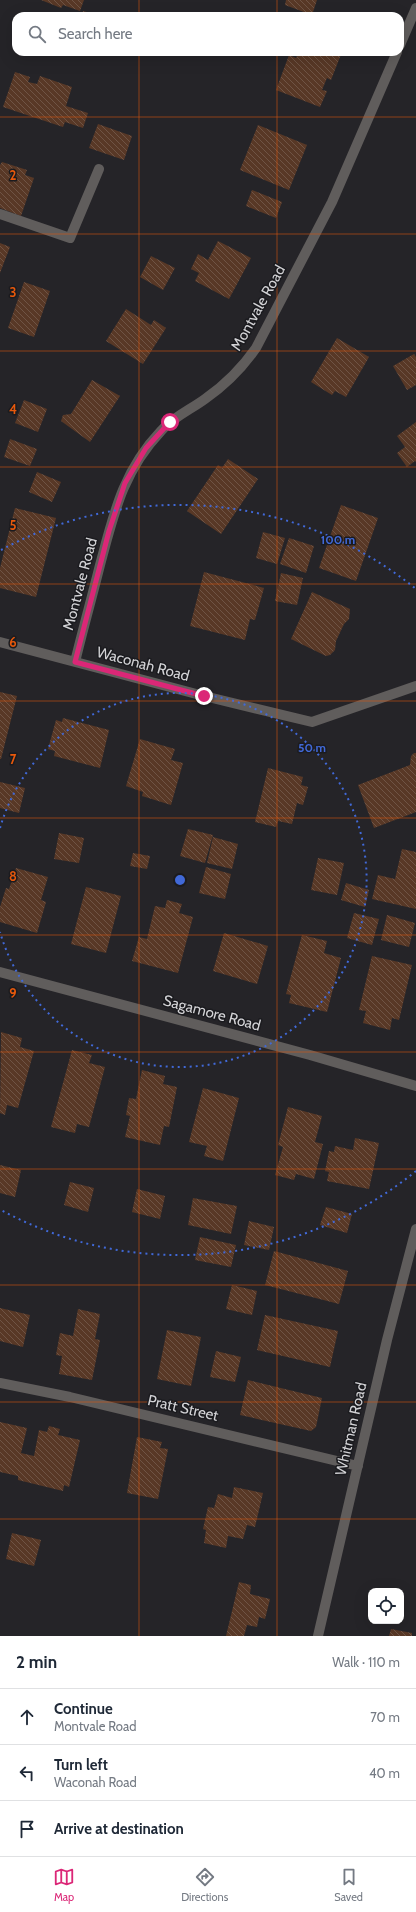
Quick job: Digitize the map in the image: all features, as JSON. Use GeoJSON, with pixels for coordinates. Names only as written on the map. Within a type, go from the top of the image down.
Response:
{"type":"FeatureCollection","features":[{"type":"Feature","properties":{"kind":"street"},"geometry":{"type":"LineString","coordinates":[[404,36],[416,8]]}},
{"type":"Feature","properties":{"kind":"street","name":"Montvale Road"},"geometry":{"type":"LineString","coordinates":[[75,662],[112,520],[128,477],[146,448],[161,430],[170,422],[222,386],[242,366],[256,348],[332,202],[395,56]]}},
{"type":"Feature","properties":{"kind":"street"},"geometry":{"type":"LineString","coordinates":[[0,214],[70,238],[99,169]]}},
{"type":"Feature","properties":{"kind":"street","name":"Waconah Road"},"geometry":{"type":"LineString","coordinates":[[0,642],[204,696],[312,722],[416,686]]}},
{"type":"Feature","properties":{"kind":"street","name":"Sagamore Road"},"geometry":{"type":"LineString","coordinates":[[0,972],[306,1054],[416,1086]]}},
{"type":"Feature","properties":{"kind":"street","name":"Whitman Road"},"geometry":{"type":"LineString","coordinates":[[318,1636],[387,1340],[416,1229]]}},
{"type":"Feature","properties":{"kind":"street","name":"Pratt Street"},"geometry":{"type":"LineString","coordinates":[[0,1383],[70,1397],[358,1466]]}},
{"type":"Feature","properties":{"kind":"building"},"geometry":{"type":"Polygon","coordinates":[[[41,0],[84,0],[80,11],[63,5],[61,8],[41,0]]]}},
{"type":"Feature","properties":{"kind":"building"},"geometry":{"type":"Polygon","coordinates":[[[286,0],[317,0],[313,12],[304,12],[285,5],[286,0]]]}},
{"type":"Feature","properties":{"kind":"building"},"geometry":{"type":"Polygon","coordinates":[[[289,56],[296,58],[297,56],[340,56],[331,80],[327,78],[322,90],[327,91],[320,107],[276,90],[289,56]]]}},
{"type":"Feature","properties":{"kind":"building"},"geometry":{"type":"Polygon","coordinates":[[[15,72],[30,77],[28,82],[37,84],[40,76],[72,87],[66,106],[88,113],[83,128],[65,122],[63,127],[3,107],[15,72]]]}},
{"type":"Feature","properties":{"kind":"building"},"geometry":{"type":"Polygon","coordinates":[[[98,124],[132,136],[124,160],[89,148],[98,124]]]}},
{"type":"Feature","properties":{"kind":"building"},"geometry":{"type":"Polygon","coordinates":[[[258,125],[307,145],[289,190],[240,170],[258,125]]]}},
{"type":"Feature","properties":{"kind":"building"},"geometry":{"type":"Polygon","coordinates":[[[2,162],[27,170],[25,175],[34,178],[21,216],[0,208],[0,165],[2,162]]]}},
{"type":"Feature","properties":{"kind":"building"},"geometry":{"type":"Polygon","coordinates":[[[252,190],[282,202],[276,218],[246,206],[252,190]]]}},
{"type":"Feature","properties":{"kind":"building"},"geometry":{"type":"Polygon","coordinates":[[[218,241],[251,258],[229,299],[195,281],[199,273],[191,269],[198,254],[208,260],[218,241]]]}},
{"type":"Feature","properties":{"kind":"building"},"geometry":{"type":"Polygon","coordinates":[[[0,243],[10,247],[0,273],[0,243]]]}},
{"type":"Feature","properties":{"kind":"building"},"geometry":{"type":"Polygon","coordinates":[[[151,256],[175,268],[163,290],[140,277],[151,256]]]}},
{"type":"Feature","properties":{"kind":"building"},"geometry":{"type":"Polygon","coordinates":[[[24,282],[50,291],[34,337],[8,328],[24,282]]]}},
{"type":"Feature","properties":{"kind":"building"},"geometry":{"type":"Polygon","coordinates":[[[126,309],[151,325],[154,320],[166,328],[143,364],[106,341],[126,309]]]}},
{"type":"Feature","properties":{"kind":"building"},"geometry":{"type":"Polygon","coordinates":[[[337,338],[369,357],[346,397],[335,391],[332,395],[311,382],[337,338]]]}},
{"type":"Feature","properties":{"kind":"building"},"geometry":{"type":"Polygon","coordinates":[[[414,354],[416,357],[416,385],[407,390],[393,366],[414,354]]]}},
{"type":"Feature","properties":{"kind":"building"},"geometry":{"type":"Polygon","coordinates":[[[92,380],[120,396],[90,442],[61,421],[63,415],[71,414],[92,380]]]}},
{"type":"Feature","properties":{"kind":"building"},"geometry":{"type":"Polygon","coordinates":[[[24,400],[47,409],[38,432],[15,423],[24,400]]]}},
{"type":"Feature","properties":{"kind":"building"},"geometry":{"type":"Polygon","coordinates":[[[416,422],[416,462],[415,461],[407,467],[397,453],[405,447],[397,436],[416,422]]]}},
{"type":"Feature","properties":{"kind":"building"},"geometry":{"type":"Polygon","coordinates":[[[10,439],[37,449],[30,466],[4,457],[10,439]]]}},
{"type":"Feature","properties":{"kind":"building"},"geometry":{"type":"Polygon","coordinates":[[[228,459],[258,479],[221,534],[187,511],[218,465],[222,468],[228,459]]]}},
{"type":"Feature","properties":{"kind":"building"},"geometry":{"type":"Polygon","coordinates":[[[37,472],[61,482],[52,502],[29,492],[37,472]]]}},
{"type":"Feature","properties":{"kind":"building"},"geometry":{"type":"Polygon","coordinates":[[[341,505],[378,518],[356,581],[319,568],[341,505]]]}},
{"type":"Feature","properties":{"kind":"building"},"geometry":{"type":"Polygon","coordinates":[[[15,508],[56,518],[36,597],[0,588],[0,568],[15,508]]]}},
{"type":"Feature","properties":{"kind":"building"},"geometry":{"type":"Polygon","coordinates":[[[263,532],[285,538],[277,564],[256,558],[263,532]]]}},
{"type":"Feature","properties":{"kind":"building"},"geometry":{"type":"Polygon","coordinates":[[[289,538],[314,546],[306,573],[280,564],[289,538]]]}},
{"type":"Feature","properties":{"kind":"building"},"geometry":{"type":"Polygon","coordinates":[[[204,572],[264,588],[255,620],[250,619],[245,640],[190,626],[204,572]]]}},
{"type":"Feature","properties":{"kind":"building"},"geometry":{"type":"Polygon","coordinates":[[[281,573],[303,578],[297,605],[275,601],[281,573]]]}},
{"type":"Feature","properties":{"kind":"building"},"geometry":{"type":"Polygon","coordinates":[[[312,592],[350,609],[349,619],[344,624],[336,641],[335,650],[330,655],[326,656],[291,639],[312,592]]]}},
{"type":"Feature","properties":{"kind":"building"},"geometry":{"type":"Polygon","coordinates":[[[0,692],[17,696],[1,759],[0,759],[0,692]]]}},
{"type":"Feature","properties":{"kind":"building"},"geometry":{"type":"Polygon","coordinates":[[[63,718],[109,730],[100,768],[54,756],[55,751],[48,749],[56,720],[62,722],[63,718]]]}},
{"type":"Feature","properties":{"kind":"building"},"geometry":{"type":"Polygon","coordinates":[[[140,739],[175,749],[171,760],[183,763],[171,805],[142,796],[143,792],[126,786],[140,739]]]}},
{"type":"Feature","properties":{"kind":"building"},"geometry":{"type":"Polygon","coordinates":[[[416,753],[416,812],[374,828],[358,785],[410,765],[411,756],[416,753]]]}},
{"type":"Feature","properties":{"kind":"building"},"geometry":{"type":"Polygon","coordinates":[[[268,768],[303,777],[301,785],[308,787],[303,805],[297,803],[292,824],[278,821],[276,827],[255,822],[268,768]]]}},
{"type":"Feature","properties":{"kind":"building"},"geometry":{"type":"Polygon","coordinates":[[[0,782],[25,788],[19,813],[0,808],[0,782]]]}},
{"type":"Feature","properties":{"kind":"building"},"geometry":{"type":"Polygon","coordinates":[[[188,829],[213,835],[205,863],[180,856],[188,829]]]}},
{"type":"Feature","properties":{"kind":"building"},"geometry":{"type":"Polygon","coordinates":[[[59,833],[84,838],[79,863],[54,859],[59,833]]]}},
{"type":"Feature","properties":{"kind":"building"},"geometry":{"type":"Polygon","coordinates":[[[213,837],[238,844],[232,869],[207,863],[213,837]]]}},
{"type":"Feature","properties":{"kind":"building"},"geometry":{"type":"Polygon","coordinates":[[[402,849],[416,852],[416,909],[372,899],[378,875],[395,879],[402,849]]]}},
{"type":"Feature","properties":{"kind":"building"},"geometry":{"type":"Polygon","coordinates":[[[133,853],[150,856],[147,869],[130,866],[133,853]]]}},
{"type":"Feature","properties":{"kind":"building"},"geometry":{"type":"Polygon","coordinates":[[[318,858],[344,863],[337,895],[311,890],[318,858]]]}},
{"type":"Feature","properties":{"kind":"building"},"geometry":{"type":"Polygon","coordinates":[[[206,867],[231,874],[225,899],[199,893],[206,867]]]}},
{"type":"Feature","properties":{"kind":"building"},"geometry":{"type":"Polygon","coordinates":[[[16,868],[48,877],[41,900],[46,902],[37,933],[0,922],[0,907],[6,888],[9,889],[16,868]]]}},
{"type":"Feature","properties":{"kind":"building"},"geometry":{"type":"Polygon","coordinates":[[[346,883],[369,890],[365,907],[341,900],[346,883]]]}},
{"type":"Feature","properties":{"kind":"building"},"geometry":{"type":"Polygon","coordinates":[[[86,887],[121,896],[106,953],[71,944],[86,887]]]}},
{"type":"Feature","properties":{"kind":"building"},"geometry":{"type":"Polygon","coordinates":[[[167,900],[182,904],[179,913],[193,917],[178,973],[132,961],[139,937],[147,939],[155,906],[165,908],[167,900]]]}},
{"type":"Feature","properties":{"kind":"building"},"geometry":{"type":"Polygon","coordinates":[[[354,913],[379,919],[372,945],[347,938],[354,913]]]}},
{"type":"Feature","properties":{"kind":"building"},"geometry":{"type":"Polygon","coordinates":[[[387,915],[415,923],[409,947],[381,940],[387,915]]]}},
{"type":"Feature","properties":{"kind":"building"},"geometry":{"type":"Polygon","coordinates":[[[224,933],[268,946],[257,984],[213,971],[224,933]]]}},
{"type":"Feature","properties":{"kind":"building"},"geometry":{"type":"Polygon","coordinates":[[[302,935],[327,941],[324,953],[341,958],[327,1012],[289,1003],[291,995],[286,994],[302,935]]]}},
{"type":"Feature","properties":{"kind":"building"},"geometry":{"type":"Polygon","coordinates":[[[372,956],[412,965],[399,1020],[392,1018],[390,1030],[363,1023],[366,1011],[359,1010],[372,956]]]}},
{"type":"Feature","properties":{"kind":"building"},"geometry":{"type":"Polygon","coordinates":[[[1,1032],[22,1038],[20,1047],[34,1051],[18,1108],[7,1105],[5,1115],[0,1113],[1,1032]]]}},
{"type":"Feature","properties":{"kind":"building"},"geometry":{"type":"Polygon","coordinates":[[[72,1050],[92,1055],[89,1063],[105,1067],[89,1127],[77,1124],[75,1133],[51,1127],[72,1050]]]}},
{"type":"Feature","properties":{"kind":"building"},"geometry":{"type":"Polygon","coordinates":[[[142,1070],[165,1076],[163,1084],[177,1087],[169,1127],[164,1126],[160,1145],[125,1137],[130,1116],[126,1115],[129,1098],[136,1099],[142,1070]]]}},
{"type":"Feature","properties":{"kind":"building"},"geometry":{"type":"Polygon","coordinates":[[[203,1088],[239,1098],[223,1161],[204,1156],[207,1146],[189,1142],[203,1088]]]}},
{"type":"Feature","properties":{"kind":"building"},"geometry":{"type":"Polygon","coordinates":[[[288,1107],[322,1116],[315,1142],[323,1144],[314,1179],[296,1174],[294,1180],[275,1175],[283,1147],[278,1145],[288,1107]]]}},
{"type":"Feature","properties":{"kind":"building"},"geometry":{"type":"Polygon","coordinates":[[[355,1138],[379,1143],[369,1189],[327,1181],[329,1172],[325,1171],[329,1151],[334,1152],[335,1146],[353,1150],[355,1138]]]}},
{"type":"Feature","properties":{"kind":"building"},"geometry":{"type":"Polygon","coordinates":[[[0,1165],[21,1170],[15,1197],[0,1193],[0,1165]]]}},
{"type":"Feature","properties":{"kind":"building"},"geometry":{"type":"Polygon","coordinates":[[[70,1182],[94,1188],[88,1212],[64,1205],[70,1182]]]}},
{"type":"Feature","properties":{"kind":"building"},"geometry":{"type":"Polygon","coordinates":[[[137,1189],[165,1196],[160,1219],[132,1212],[137,1189]]]}},
{"type":"Feature","properties":{"kind":"building"},"geometry":{"type":"Polygon","coordinates":[[[193,1198],[237,1206],[231,1234],[188,1225],[193,1198]]]}},
{"type":"Feature","properties":{"kind":"building"},"geometry":{"type":"Polygon","coordinates":[[[326,1207],[352,1214],[347,1233],[320,1225],[326,1207]]]}},
{"type":"Feature","properties":{"kind":"building"},"geometry":{"type":"Polygon","coordinates":[[[249,1221],[274,1227],[269,1250],[244,1245],[249,1221]]]}},
{"type":"Feature","properties":{"kind":"building"},"geometry":{"type":"Polygon","coordinates":[[[200,1237],[236,1245],[231,1267],[195,1260],[200,1237]]]}},
{"type":"Feature","properties":{"kind":"building"},"geometry":{"type":"Polygon","coordinates":[[[274,1251],[348,1271],[339,1304],[265,1285],[274,1251]]]}},
{"type":"Feature","properties":{"kind":"building"},"geometry":{"type":"Polygon","coordinates":[[[232,1285],[257,1291],[252,1315],[226,1309],[232,1285]]]}},
{"type":"Feature","properties":{"kind":"building"},"geometry":{"type":"Polygon","coordinates":[[[0,1308],[30,1315],[23,1347],[0,1341],[0,1308]]]}},
{"type":"Feature","properties":{"kind":"building"},"geometry":{"type":"Polygon","coordinates":[[[78,1309],[100,1314],[95,1339],[100,1340],[92,1380],[59,1374],[62,1356],[56,1355],[60,1333],[73,1336],[78,1309]]]}},
{"type":"Feature","properties":{"kind":"building"},"geometry":{"type":"Polygon","coordinates":[[[265,1315],[338,1331],[330,1367],[257,1350],[265,1315]]]}},
{"type":"Feature","properties":{"kind":"building"},"geometry":{"type":"Polygon","coordinates":[[[167,1330],[201,1337],[191,1386],[157,1379],[167,1330]]]}},
{"type":"Feature","properties":{"kind":"building"},"geometry":{"type":"Polygon","coordinates":[[[216,1351],[241,1357],[235,1382],[210,1377],[216,1351]]]}},
{"type":"Feature","properties":{"kind":"building"},"geometry":{"type":"Polygon","coordinates":[[[248,1380],[322,1398],[316,1427],[311,1431],[240,1415],[248,1380]]]}},
{"type":"Feature","properties":{"kind":"building"},"geometry":{"type":"Polygon","coordinates":[[[0,1422],[27,1428],[21,1453],[34,1456],[39,1430],[47,1432],[49,1426],[60,1429],[58,1435],[80,1440],[69,1487],[64,1485],[63,1491],[18,1480],[18,1476],[0,1472],[0,1422]]]}},
{"type":"Feature","properties":{"kind":"building"},"geometry":{"type":"Polygon","coordinates":[[[137,1437],[162,1442],[160,1448],[168,1449],[158,1499],[127,1493],[137,1437]]]}},
{"type":"Feature","properties":{"kind":"building"},"geometry":{"type":"Polygon","coordinates":[[[234,1487],[263,1493],[255,1527],[247,1525],[243,1539],[228,1536],[226,1548],[204,1543],[206,1530],[203,1529],[208,1507],[214,1508],[218,1494],[232,1498],[234,1487]]]}},
{"type":"Feature","properties":{"kind":"building"},"geometry":{"type":"Polygon","coordinates":[[[12,1533],[41,1540],[34,1566],[6,1559],[12,1533]]]}},
{"type":"Feature","properties":{"kind":"building"},"geometry":{"type":"Polygon","coordinates":[[[239,1582],[251,1585],[250,1594],[270,1599],[265,1619],[259,1617],[257,1627],[247,1625],[244,1636],[226,1636],[239,1582]]]}},
{"type":"Feature","properties":{"kind":"building"},"geometry":{"type":"Polygon","coordinates":[[[391,1629],[412,1633],[412,1636],[389,1636],[391,1629]]]}},
{"type":"Feature","properties":{"kind":"route"},"geometry":{"type":"LineString","coordinates":[[170,422],[146,448],[131,471],[119,498],[75,662],[204,696]]}}]}
